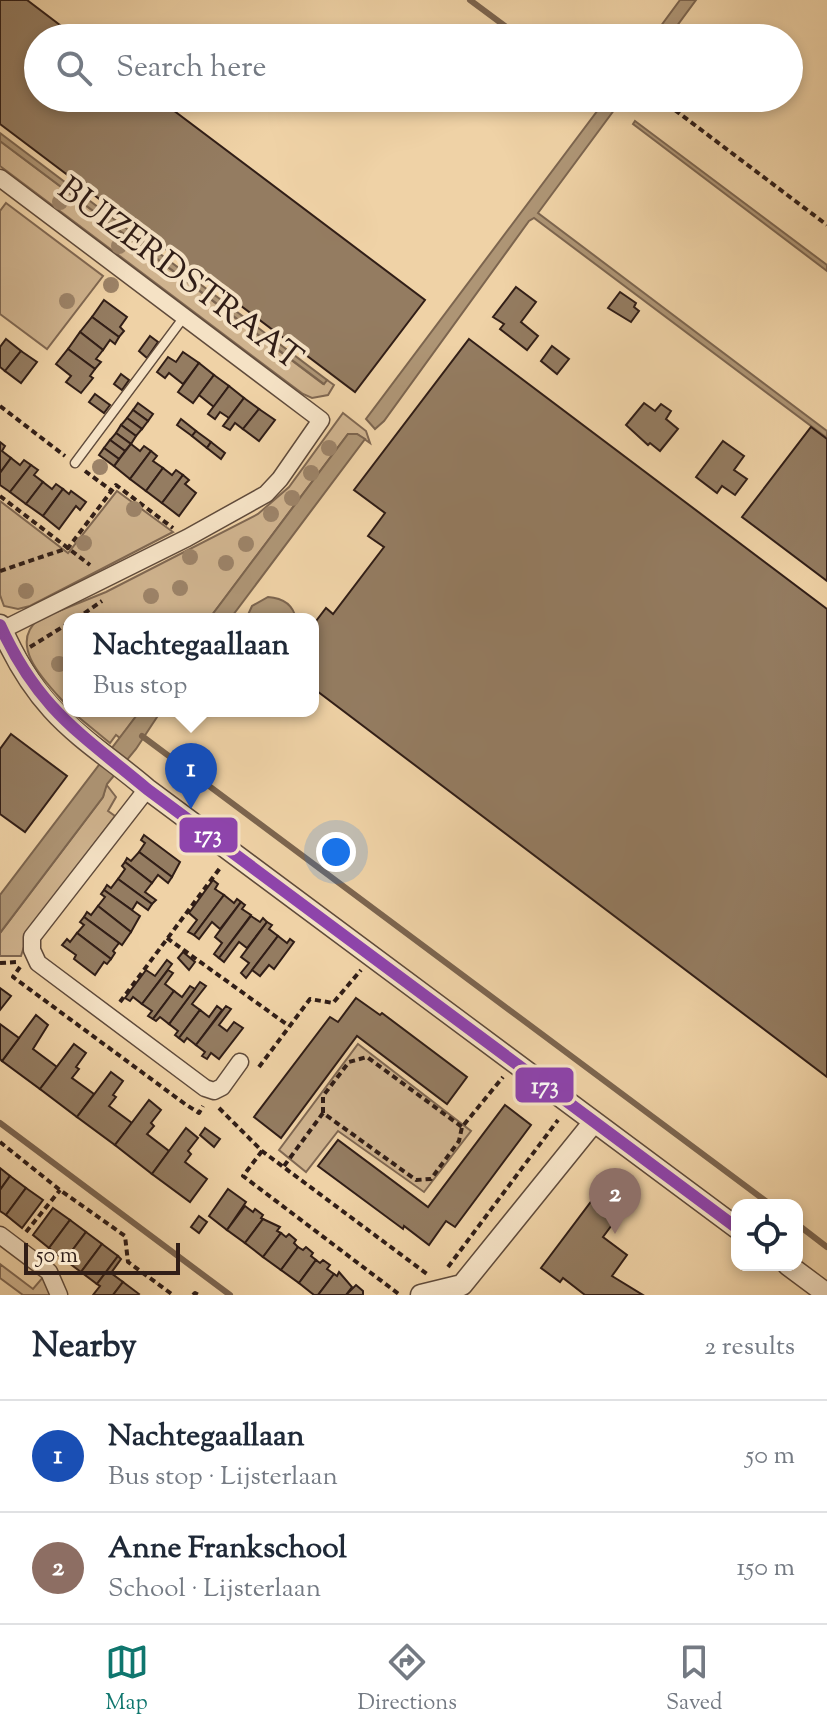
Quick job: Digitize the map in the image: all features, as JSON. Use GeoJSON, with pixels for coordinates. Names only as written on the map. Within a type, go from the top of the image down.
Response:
{"type":"FeatureCollection","features":[{"type":"Feature","properties":{"kind":"street","name":"BUIZERDSTRAAT"},"geometry":{"type":"LineString","coordinates":[[0,178],[321,420],[266,494],[187,538]]}},
{"type":"Feature","properties":{"kind":"street"},"geometry":{"type":"LineString","coordinates":[[187,538],[1,628],[23,670],[52,709],[147,789],[731,1224]]}},
{"type":"Feature","properties":{"kind":"street"},"geometry":{"type":"LineString","coordinates":[[147,789],[32,937],[32,950],[38,963],[205,1088],[214,1091],[222,1087],[240,1062]]}},
{"type":"Feature","properties":{"kind":"street"},"geometry":{"type":"LineString","coordinates":[[435,1289],[462,1285],[593,1123]]}},
{"type":"Feature","properties":{"kind":"street"},"geometry":{"type":"LineString","coordinates":[[0,1235],[49,1272],[59,1295]]}},
{"type":"Feature","properties":{"kind":"street"},"geometry":{"type":"LineString","coordinates":[[796,1271],[827,1294]]}},
{"type":"Feature","properties":{"kind":"lane"},"geometry":{"type":"LineString","coordinates":[[75,463],[185,317]]}},
{"type":"Feature","properties":{"kind":"path"},"geometry":{"type":"LineString","coordinates":[[678,112],[827,225]]}},
{"type":"Feature","properties":{"kind":"path"},"geometry":{"type":"LineString","coordinates":[[0,406],[112,491]]}},
{"type":"Feature","properties":{"kind":"path"},"geometry":{"type":"LineString","coordinates":[[0,571],[68,548],[116,485],[187,538]]}},
{"type":"Feature","properties":{"kind":"path"},"geometry":{"type":"LineString","coordinates":[[0,496],[107,579]]}},
{"type":"Feature","properties":{"kind":"path"},"geometry":{"type":"LineString","coordinates":[[15,655],[63,627]]}},
{"type":"Feature","properties":{"kind":"path"},"geometry":{"type":"LineString","coordinates":[[109,1017],[233,852]]}},
{"type":"Feature","properties":{"kind":"path"},"geometry":{"type":"LineString","coordinates":[[167,938],[289,1026]]}},
{"type":"Feature","properties":{"kind":"path"},"geometry":{"type":"LineString","coordinates":[[252,1076],[310,999],[333,1003],[373,956]]}},
{"type":"Feature","properties":{"kind":"path"},"geometry":{"type":"LineString","coordinates":[[0,963],[24,962],[13,977],[199,1113],[214,1091]]}},
{"type":"Feature","properties":{"kind":"path"},"geometry":{"type":"LineString","coordinates":[[284,1166],[323,1113],[323,1096],[349,1062],[367,1057],[462,1127]]}},
{"type":"Feature","properties":{"kind":"path"},"geometry":{"type":"LineString","coordinates":[[323,1113],[416,1180],[431,1179],[459,1141],[462,1127],[515,1063]]}},
{"type":"Feature","properties":{"kind":"path"},"geometry":{"type":"LineString","coordinates":[[214,1091],[218,1107],[262,1151],[435,1289],[570,1105]]}},
{"type":"Feature","properties":{"kind":"path"},"geometry":{"type":"LineString","coordinates":[[0,1142],[125,1236],[128,1262],[173,1295]]}},
{"type":"Feature","properties":{"kind":"path"},"geometry":{"type":"LineString","coordinates":[[262,1151],[243,1176],[400,1295]]}},
{"type":"Feature","properties":{"kind":"path"},"geometry":{"type":"LineString","coordinates":[[15,1246],[60,1190]]}},
{"type":"Feature","properties":{"kind":"shaded area"},"geometry":{"type":"Polygon","coordinates":[[[680,0],[696,0],[678,24],[662,24],[680,0]]]}},
{"type":"Feature","properties":{"kind":"shaded area"},"geometry":{"type":"Polygon","coordinates":[[[596,112],[613,112],[538,213],[827,431],[827,438],[534,218],[384,421],[375,429],[366,419],[596,112]]]}},
{"type":"Feature","properties":{"kind":"shaded area"},"geometry":{"type":"Polygon","coordinates":[[[635,121],[827,265],[827,271],[633,124],[635,121]]]}},
{"type":"Feature","properties":{"kind":"shaded area"},"geometry":{"type":"Polygon","coordinates":[[[0,133],[327,380],[324,384],[0,141],[0,133]]]}},
{"type":"Feature","properties":{"kind":"shaded area"},"geometry":{"type":"Polygon","coordinates":[[[0,141],[323,384],[327,380],[334,385],[328,395],[312,398],[303,394],[0,166],[0,141]]]}},
{"type":"Feature","properties":{"kind":"shaded area"},"geometry":{"type":"Polygon","coordinates":[[[6,203],[103,276],[47,349],[0,314],[0,211],[6,203]]]}},
{"type":"Feature","properties":{"kind":"shaded area"},"geometry":{"type":"Polygon","coordinates":[[[343,413],[366,431],[370,443],[357,434],[348,434],[214,613],[63,613],[63,701],[42,677],[29,653],[27,641],[30,630],[39,619],[106,592],[258,514],[289,487],[343,413]]]}},
{"type":"Feature","properties":{"kind":"shaded area"},"geometry":{"type":"Polygon","coordinates":[[[348,434],[357,434],[365,439],[234,613],[214,613],[348,434]]]}},
{"type":"Feature","properties":{"kind":"shaded area"},"geometry":{"type":"Polygon","coordinates":[[[117,491],[173,532],[30,606],[18,609],[4,606],[0,595],[0,501],[68,553],[117,491]]]}},
{"type":"Feature","properties":{"kind":"shaded area"},"geometry":{"type":"Polygon","coordinates":[[[268,597],[286,603],[294,613],[249,613],[252,606],[268,597]]]}},
{"type":"Feature","properties":{"kind":"shaded area"},"geometry":{"type":"Polygon","coordinates":[[[78,717],[136,717],[120,738],[116,735],[110,743],[78,717]]]}},
{"type":"Feature","properties":{"kind":"shaded area"},"geometry":{"type":"Polygon","coordinates":[[[135,717],[157,717],[107,784],[103,797],[0,933],[0,895],[135,717]]]}},
{"type":"Feature","properties":{"kind":"shaded area"},"geometry":{"type":"Polygon","coordinates":[[[106,784],[116,797],[108,811],[115,816],[29,931],[21,956],[0,956],[0,933],[103,797],[106,784]]]}},
{"type":"Feature","properties":{"kind":"shaded area"},"geometry":{"type":"Polygon","coordinates":[[[358,1044],[471,1131],[424,1192],[338,1131],[306,1172],[279,1150],[358,1044]]]}},
{"type":"Feature","properties":{"kind":"shaded area"},"geometry":{"type":"Polygon","coordinates":[[[0,1264],[33,1289],[44,1276],[53,1295],[23,1295],[0,1278],[0,1264]]]}},
{"type":"Feature","properties":{"kind":"building"},"geometry":{"type":"Polygon","coordinates":[[[0,0],[27,0],[59,24],[24,24],[24,112],[176,112],[425,300],[355,392],[0,124],[0,0]]]}},
{"type":"Feature","properties":{"kind":"building"},"geometry":{"type":"Polygon","coordinates":[[[516,287],[536,302],[521,322],[538,336],[527,350],[500,329],[504,324],[493,317],[516,287]]]}},
{"type":"Feature","properties":{"kind":"building"},"geometry":{"type":"Polygon","coordinates":[[[620,292],[636,303],[634,307],[639,311],[631,322],[608,308],[620,292]]]}},
{"type":"Feature","properties":{"kind":"building"},"geometry":{"type":"Polygon","coordinates":[[[104,300],[127,317],[120,327],[124,331],[119,337],[92,317],[104,300]]]}},
{"type":"Feature","properties":{"kind":"building"},"geometry":{"type":"Polygon","coordinates":[[[92,317],[119,337],[115,344],[110,340],[103,350],[80,332],[92,317]]]}},
{"type":"Feature","properties":{"kind":"building"},"geometry":{"type":"Polygon","coordinates":[[[80,332],[103,350],[96,359],[101,362],[95,369],[68,349],[80,332]]]}},
{"type":"Feature","properties":{"kind":"building"},"geometry":{"type":"Polygon","coordinates":[[[150,336],[158,342],[147,358],[139,351],[150,336]]]}},
{"type":"Feature","properties":{"kind":"building"},"geometry":{"type":"Polygon","coordinates":[[[6,339],[21,351],[5,371],[0,367],[0,347],[6,339]]]}},
{"type":"Feature","properties":{"kind":"building"},"geometry":{"type":"Polygon","coordinates":[[[469,339],[827,609],[827,1077],[319,693],[319,617],[326,608],[333,614],[384,547],[368,536],[385,513],[354,490],[469,339]]]}},
{"type":"Feature","properties":{"kind":"building"},"geometry":{"type":"Polygon","coordinates":[[[552,346],[569,359],[557,374],[541,361],[552,346]]]}},
{"type":"Feature","properties":{"kind":"building"},"geometry":{"type":"Polygon","coordinates":[[[68,349],[95,369],[90,376],[93,378],[81,393],[66,382],[71,376],[56,364],[68,349]]]}},
{"type":"Feature","properties":{"kind":"building"},"geometry":{"type":"Polygon","coordinates":[[[21,351],[37,362],[21,383],[5,371],[21,351]]]}},
{"type":"Feature","properties":{"kind":"building"},"geometry":{"type":"Polygon","coordinates":[[[183,352],[199,363],[183,384],[169,373],[165,378],[157,372],[168,357],[176,362],[183,352]]]}},
{"type":"Feature","properties":{"kind":"building"},"geometry":{"type":"Polygon","coordinates":[[[199,363],[214,375],[193,403],[178,392],[199,363]]]}},
{"type":"Feature","properties":{"kind":"building"},"geometry":{"type":"Polygon","coordinates":[[[121,374],[129,380],[122,390],[114,384],[121,374]]]}},
{"type":"Feature","properties":{"kind":"building"},"geometry":{"type":"Polygon","coordinates":[[[214,375],[229,386],[214,407],[199,395],[214,375]]]}},
{"type":"Feature","properties":{"kind":"building"},"geometry":{"type":"Polygon","coordinates":[[[229,386],[244,398],[229,418],[220,412],[215,419],[208,414],[229,386]]]}},
{"type":"Feature","properties":{"kind":"building"},"geometry":{"type":"Polygon","coordinates":[[[95,394],[110,405],[104,413],[89,402],[95,394]]]}},
{"type":"Feature","properties":{"kind":"building"},"geometry":{"type":"Polygon","coordinates":[[[244,398],[259,409],[243,429],[235,423],[230,430],[223,426],[244,398]]]}},
{"type":"Feature","properties":{"kind":"building"},"geometry":{"type":"Polygon","coordinates":[[[138,403],[153,414],[148,421],[133,410],[138,403]]]}},
{"type":"Feature","properties":{"kind":"building"},"geometry":{"type":"Polygon","coordinates":[[[644,403],[655,411],[661,404],[671,411],[666,419],[678,429],[660,451],[650,443],[648,445],[626,425],[644,403]]]}},
{"type":"Feature","properties":{"kind":"building"},"geometry":{"type":"Polygon","coordinates":[[[259,409],[275,420],[259,441],[243,429],[259,409]]]}},
{"type":"Feature","properties":{"kind":"building"},"geometry":{"type":"Polygon","coordinates":[[[133,410],[148,421],[142,429],[127,418],[133,410]]]}},
{"type":"Feature","properties":{"kind":"building"},"geometry":{"type":"Polygon","coordinates":[[[127,418],[142,429],[136,436],[121,425],[127,418]]]}},
{"type":"Feature","properties":{"kind":"building"},"geometry":{"type":"Polygon","coordinates":[[[181,419],[196,431],[192,436],[177,425],[181,419]]]}},
{"type":"Feature","properties":{"kind":"building"},"geometry":{"type":"Polygon","coordinates":[[[121,425],[136,436],[131,444],[116,433],[121,425]]]}},
{"type":"Feature","properties":{"kind":"building"},"geometry":{"type":"Polygon","coordinates":[[[811,427],[827,439],[827,581],[742,517],[811,427]]]}},
{"type":"Feature","properties":{"kind":"building"},"geometry":{"type":"Polygon","coordinates":[[[196,431],[211,442],[207,448],[192,436],[196,431]]]}},
{"type":"Feature","properties":{"kind":"building"},"geometry":{"type":"Polygon","coordinates":[[[116,433],[131,444],[125,451],[110,440],[116,433]]]}},
{"type":"Feature","properties":{"kind":"building"},"geometry":{"type":"Polygon","coordinates":[[[110,440],[125,451],[119,459],[104,448],[110,440]]]}},
{"type":"Feature","properties":{"kind":"building"},"geometry":{"type":"Polygon","coordinates":[[[723,441],[744,456],[734,470],[747,479],[735,495],[722,486],[717,493],[696,477],[723,441]]]}},
{"type":"Feature","properties":{"kind":"building"},"geometry":{"type":"Polygon","coordinates":[[[0,442],[5,446],[2,451],[11,458],[0,473],[0,442]]]}},
{"type":"Feature","properties":{"kind":"building"},"geometry":{"type":"Polygon","coordinates":[[[211,442],[225,453],[221,459],[207,448],[211,442]]]}},
{"type":"Feature","properties":{"kind":"building"},"geometry":{"type":"Polygon","coordinates":[[[131,444],[140,451],[144,446],[151,451],[130,479],[114,466],[131,444]]]}},
{"type":"Feature","properties":{"kind":"building"},"geometry":{"type":"Polygon","coordinates":[[[104,448],[119,459],[114,466],[99,455],[104,448]]]}},
{"type":"Feature","properties":{"kind":"building"},"geometry":{"type":"Polygon","coordinates":[[[151,451],[157,456],[153,461],[163,468],[146,491],[130,479],[151,451]]]}},
{"type":"Feature","properties":{"kind":"building"},"geometry":{"type":"Polygon","coordinates":[[[11,458],[20,465],[24,460],[31,465],[10,492],[0,485],[0,473],[11,458]]]}},
{"type":"Feature","properties":{"kind":"building"},"geometry":{"type":"Polygon","coordinates":[[[31,465],[38,470],[34,475],[43,482],[26,504],[10,492],[31,465]]]}},
{"type":"Feature","properties":{"kind":"building"},"geometry":{"type":"Polygon","coordinates":[[[163,468],[172,475],[176,470],[183,475],[162,503],[146,491],[163,468]]]}},
{"type":"Feature","properties":{"kind":"building"},"geometry":{"type":"Polygon","coordinates":[[[183,475],[189,480],[185,484],[196,493],[179,516],[162,503],[183,475]]]}},
{"type":"Feature","properties":{"kind":"building"},"geometry":{"type":"Polygon","coordinates":[[[43,482],[52,489],[56,484],[63,489],[43,516],[26,504],[43,482]]]}},
{"type":"Feature","properties":{"kind":"building"},"geometry":{"type":"Polygon","coordinates":[[[63,489],[86,502],[80,510],[76,506],[59,529],[43,516],[63,489]]]}},
{"type":"Feature","properties":{"kind":"building"},"geometry":{"type":"Polygon","coordinates":[[[11,734],[67,776],[25,832],[0,814],[0,749],[11,734]]]}},
{"type":"Feature","properties":{"kind":"building"},"geometry":{"type":"Polygon","coordinates":[[[144,835],[180,862],[172,877],[139,852],[145,843],[141,840],[144,835]]]}},
{"type":"Feature","properties":{"kind":"building"},"geometry":{"type":"Polygon","coordinates":[[[139,852],[172,877],[168,883],[158,875],[152,883],[125,862],[127,858],[131,861],[139,852]]]}},
{"type":"Feature","properties":{"kind":"building"},"geometry":{"type":"Polygon","coordinates":[[[125,862],[152,883],[145,892],[156,900],[152,904],[118,879],[125,869],[122,866],[125,862]]]}},
{"type":"Feature","properties":{"kind":"building"},"geometry":{"type":"Polygon","coordinates":[[[118,879],[152,904],[148,910],[137,902],[132,910],[104,890],[107,885],[111,888],[118,879]]]}},
{"type":"Feature","properties":{"kind":"building"},"geometry":{"type":"Polygon","coordinates":[[[213,880],[218,884],[215,889],[224,895],[194,935],[188,932],[197,920],[189,913],[213,880]]]}},
{"type":"Feature","properties":{"kind":"building"},"geometry":{"type":"Polygon","coordinates":[[[104,890],[140,916],[131,932],[98,906],[105,897],[101,894],[104,890]]]}},
{"type":"Feature","properties":{"kind":"building"},"geometry":{"type":"Polygon","coordinates":[[[224,895],[234,903],[237,899],[241,902],[220,929],[212,922],[199,939],[194,935],[224,895]]]}},
{"type":"Feature","properties":{"kind":"building"},"geometry":{"type":"Polygon","coordinates":[[[241,902],[245,905],[242,909],[251,915],[219,958],[214,954],[222,943],[215,937],[241,902]]]}},
{"type":"Feature","properties":{"kind":"building"},"geometry":{"type":"Polygon","coordinates":[[[98,906],[131,932],[122,945],[84,917],[87,912],[91,915],[98,906]]]}},
{"type":"Feature","properties":{"kind":"building"},"geometry":{"type":"Polygon","coordinates":[[[251,916],[260,922],[263,918],[267,922],[247,948],[239,942],[224,962],[219,958],[251,916]]]}},
{"type":"Feature","properties":{"kind":"building"},"geometry":{"type":"Polygon","coordinates":[[[84,917],[119,943],[111,959],[77,933],[84,925],[80,922],[84,917]]]}},
{"type":"Feature","properties":{"kind":"building"},"geometry":{"type":"Polygon","coordinates":[[[267,922],[272,925],[269,929],[278,936],[246,978],[241,973],[249,963],[241,957],[267,922]]]}},
{"type":"Feature","properties":{"kind":"building"},"geometry":{"type":"Polygon","coordinates":[[[77,933],[111,959],[107,964],[104,962],[95,975],[62,945],[67,939],[70,942],[77,933]]]}},
{"type":"Feature","properties":{"kind":"building"},"geometry":{"type":"Polygon","coordinates":[[[278,936],[287,943],[290,939],[294,942],[274,969],[269,965],[260,976],[252,970],[278,936]]]}},
{"type":"Feature","properties":{"kind":"building"},"geometry":{"type":"Polygon","coordinates":[[[183,952],[195,962],[189,970],[178,958],[183,952]]]}},
{"type":"Feature","properties":{"kind":"building"},"geometry":{"type":"Polygon","coordinates":[[[167,960],[172,964],[142,1004],[133,997],[130,1001],[125,998],[146,970],[155,976],[167,960]]]}},
{"type":"Feature","properties":{"kind":"building"},"geometry":{"type":"Polygon","coordinates":[[[168,970],[173,973],[165,984],[174,991],[153,1019],[148,1016],[152,1011],[142,1004],[168,970]]]}},
{"type":"Feature","properties":{"kind":"building"},"geometry":{"type":"Polygon","coordinates":[[[200,982],[206,986],[192,1004],[200,1010],[179,1038],[175,1035],[178,1031],[169,1024],[200,982]]]}},
{"type":"Feature","properties":{"kind":"building"},"geometry":{"type":"Polygon","coordinates":[[[190,986],[195,989],[169,1024],[160,1017],[156,1021],[153,1019],[174,991],[182,997],[190,986]]]}},
{"type":"Feature","properties":{"kind":"building"},"geometry":{"type":"Polygon","coordinates":[[[0,988],[11,996],[0,1010],[0,988]]]}},
{"type":"Feature","properties":{"kind":"building"},"geometry":{"type":"Polygon","coordinates":[[[356,998],[380,1015],[382,1013],[467,1077],[447,1104],[357,1036],[281,1138],[254,1117],[330,1017],[338,1022],[356,998]]]}},
{"type":"Feature","properties":{"kind":"building"},"geometry":{"type":"Polygon","coordinates":[[[217,1006],[222,1010],[196,1045],[187,1038],[184,1042],[179,1038],[200,1010],[209,1017],[217,1006]]]}},
{"type":"Feature","properties":{"kind":"building"},"geometry":{"type":"Polygon","coordinates":[[[226,1006],[231,1009],[219,1025],[227,1031],[234,1022],[243,1028],[219,1059],[211,1053],[207,1059],[202,1056],[205,1052],[196,1045],[226,1006]]]}},
{"type":"Feature","properties":{"kind":"building"},"geometry":{"type":"Polygon","coordinates":[[[36,1015],[48,1025],[33,1049],[57,1067],[40,1089],[2,1061],[36,1015]]]}},
{"type":"Feature","properties":{"kind":"building"},"geometry":{"type":"Polygon","coordinates":[[[0,1024],[19,1038],[2,1061],[0,1059],[0,1024]]]}},
{"type":"Feature","properties":{"kind":"building"},"geometry":{"type":"Polygon","coordinates":[[[74,1044],[86,1053],[72,1078],[94,1094],[77,1117],[40,1089],[74,1044]]]}},
{"type":"Feature","properties":{"kind":"building"},"geometry":{"type":"Polygon","coordinates":[[[111,1072],[123,1081],[109,1106],[132,1123],[115,1145],[77,1117],[111,1072]]]}},
{"type":"Feature","properties":{"kind":"building"},"geometry":{"type":"Polygon","coordinates":[[[149,1100],[161,1110],[147,1134],[169,1151],[152,1174],[115,1145],[149,1100]]]}},
{"type":"Feature","properties":{"kind":"building"},"geometry":{"type":"Polygon","coordinates":[[[505,1105],[531,1125],[455,1227],[446,1221],[429,1245],[318,1166],[338,1140],[428,1207],[505,1105]]]}},
{"type":"Feature","properties":{"kind":"building"},"geometry":{"type":"Polygon","coordinates":[[[186,1128],[198,1138],[188,1151],[191,1154],[185,1162],[207,1179],[190,1202],[152,1174],[186,1128]]]}},
{"type":"Feature","properties":{"kind":"building"},"geometry":{"type":"Polygon","coordinates":[[[205,1128],[220,1139],[214,1147],[200,1135],[205,1128]]]}},
{"type":"Feature","properties":{"kind":"building"},"geometry":{"type":"Polygon","coordinates":[[[0,1168],[10,1176],[0,1190],[0,1168]]]}},
{"type":"Feature","properties":{"kind":"building"},"geometry":{"type":"Polygon","coordinates":[[[10,1176],[26,1188],[6,1215],[0,1211],[0,1190],[10,1176]]]}},
{"type":"Feature","properties":{"kind":"building"},"geometry":{"type":"Polygon","coordinates":[[[26,1188],[43,1200],[22,1228],[6,1215],[26,1188]]]}},
{"type":"Feature","properties":{"kind":"building"},"geometry":{"type":"Polygon","coordinates":[[[228,1189],[246,1202],[227,1230],[209,1216],[228,1189]]]}},
{"type":"Feature","properties":{"kind":"building"},"geometry":{"type":"Polygon","coordinates":[[[593,1199],[617,1218],[603,1237],[627,1255],[612,1276],[643,1295],[585,1295],[563,1278],[560,1282],[541,1268],[593,1199]]]}},
{"type":"Feature","properties":{"kind":"building"},"geometry":{"type":"Polygon","coordinates":[[[245,1206],[253,1212],[255,1209],[263,1215],[263,1219],[245,1243],[227,1230],[245,1206]]]}},
{"type":"Feature","properties":{"kind":"building"},"geometry":{"type":"Polygon","coordinates":[[[53,1208],[70,1220],[49,1248],[33,1235],[53,1208]]]}},
{"type":"Feature","properties":{"kind":"building"},"geometry":{"type":"Polygon","coordinates":[[[199,1216],[207,1222],[199,1233],[191,1227],[199,1216]]]}},
{"type":"Feature","properties":{"kind":"building"},"geometry":{"type":"Polygon","coordinates":[[[263,1219],[280,1227],[277,1231],[281,1233],[263,1257],[245,1243],[263,1219]]]}},
{"type":"Feature","properties":{"kind":"building"},"geometry":{"type":"Polygon","coordinates":[[[70,1220],[86,1232],[65,1260],[49,1248],[70,1220]]]}},
{"type":"Feature","properties":{"kind":"building"},"geometry":{"type":"Polygon","coordinates":[[[86,1232],[102,1244],[81,1272],[65,1260],[86,1232]]]}},
{"type":"Feature","properties":{"kind":"building"},"geometry":{"type":"Polygon","coordinates":[[[281,1233],[286,1237],[289,1234],[298,1247],[281,1270],[263,1257],[281,1233]]]}},
{"type":"Feature","properties":{"kind":"building"},"geometry":{"type":"Polygon","coordinates":[[[102,1244],[118,1256],[97,1284],[81,1272],[102,1244]]]}},
{"type":"Feature","properties":{"kind":"building"},"geometry":{"type":"Polygon","coordinates":[[[298,1247],[303,1250],[306,1247],[316,1260],[299,1283],[281,1270],[298,1247]]]}},
{"type":"Feature","properties":{"kind":"building"},"geometry":{"type":"Polygon","coordinates":[[[118,1256],[121,1259],[111,1273],[123,1282],[113,1295],[93,1295],[100,1286],[97,1284],[118,1256]]]}},
{"type":"Feature","properties":{"kind":"building"},"geometry":{"type":"Polygon","coordinates":[[[316,1260],[330,1265],[327,1269],[334,1274],[318,1295],[314,1295],[299,1283],[316,1260]]]}},
{"type":"Feature","properties":{"kind":"building"},"geometry":{"type":"Polygon","coordinates":[[[339,1272],[352,1287],[346,1295],[318,1295],[334,1274],[337,1276],[339,1272]]]}},
{"type":"Feature","properties":{"kind":"building"},"geometry":{"type":"Polygon","coordinates":[[[123,1282],[139,1294],[113,1295],[123,1282]]]}},
{"type":"Feature","properties":{"kind":"building"},"geometry":{"type":"Polygon","coordinates":[[[356,1285],[363,1295],[346,1295],[356,1285]]]}},
{"type":"Feature","properties":{"kind":"waterway"},"geometry":{"type":"LineString","coordinates":[[470,0],[502,24]]}},
{"type":"Feature","properties":{"kind":"waterway"},"geometry":{"type":"LineString","coordinates":[[142,736],[763,1199]]}},
{"type":"Feature","properties":{"kind":"waterway"},"geometry":{"type":"LineString","coordinates":[[0,1123],[230,1295]]}},
{"type":"Feature","properties":{"kind":"waterway"},"geometry":{"type":"LineString","coordinates":[[803,1229],[827,1247]]}},
{"type":"Feature","properties":{"kind":"transit line","name":"173"},"geometry":{"type":"LineString","coordinates":[[0,625],[14,654],[46,699],[101,752],[731,1224]]}},
{"type":"Feature","properties":{"kind":"place","name":"Nachtegaallaan"},"geometry":{"type":"Point","coordinates":[191,809]}},
{"type":"Feature","properties":{"kind":"place","name":"Anne Frankschool"},"geometry":{"type":"Point","coordinates":[615,1234]}}]}
